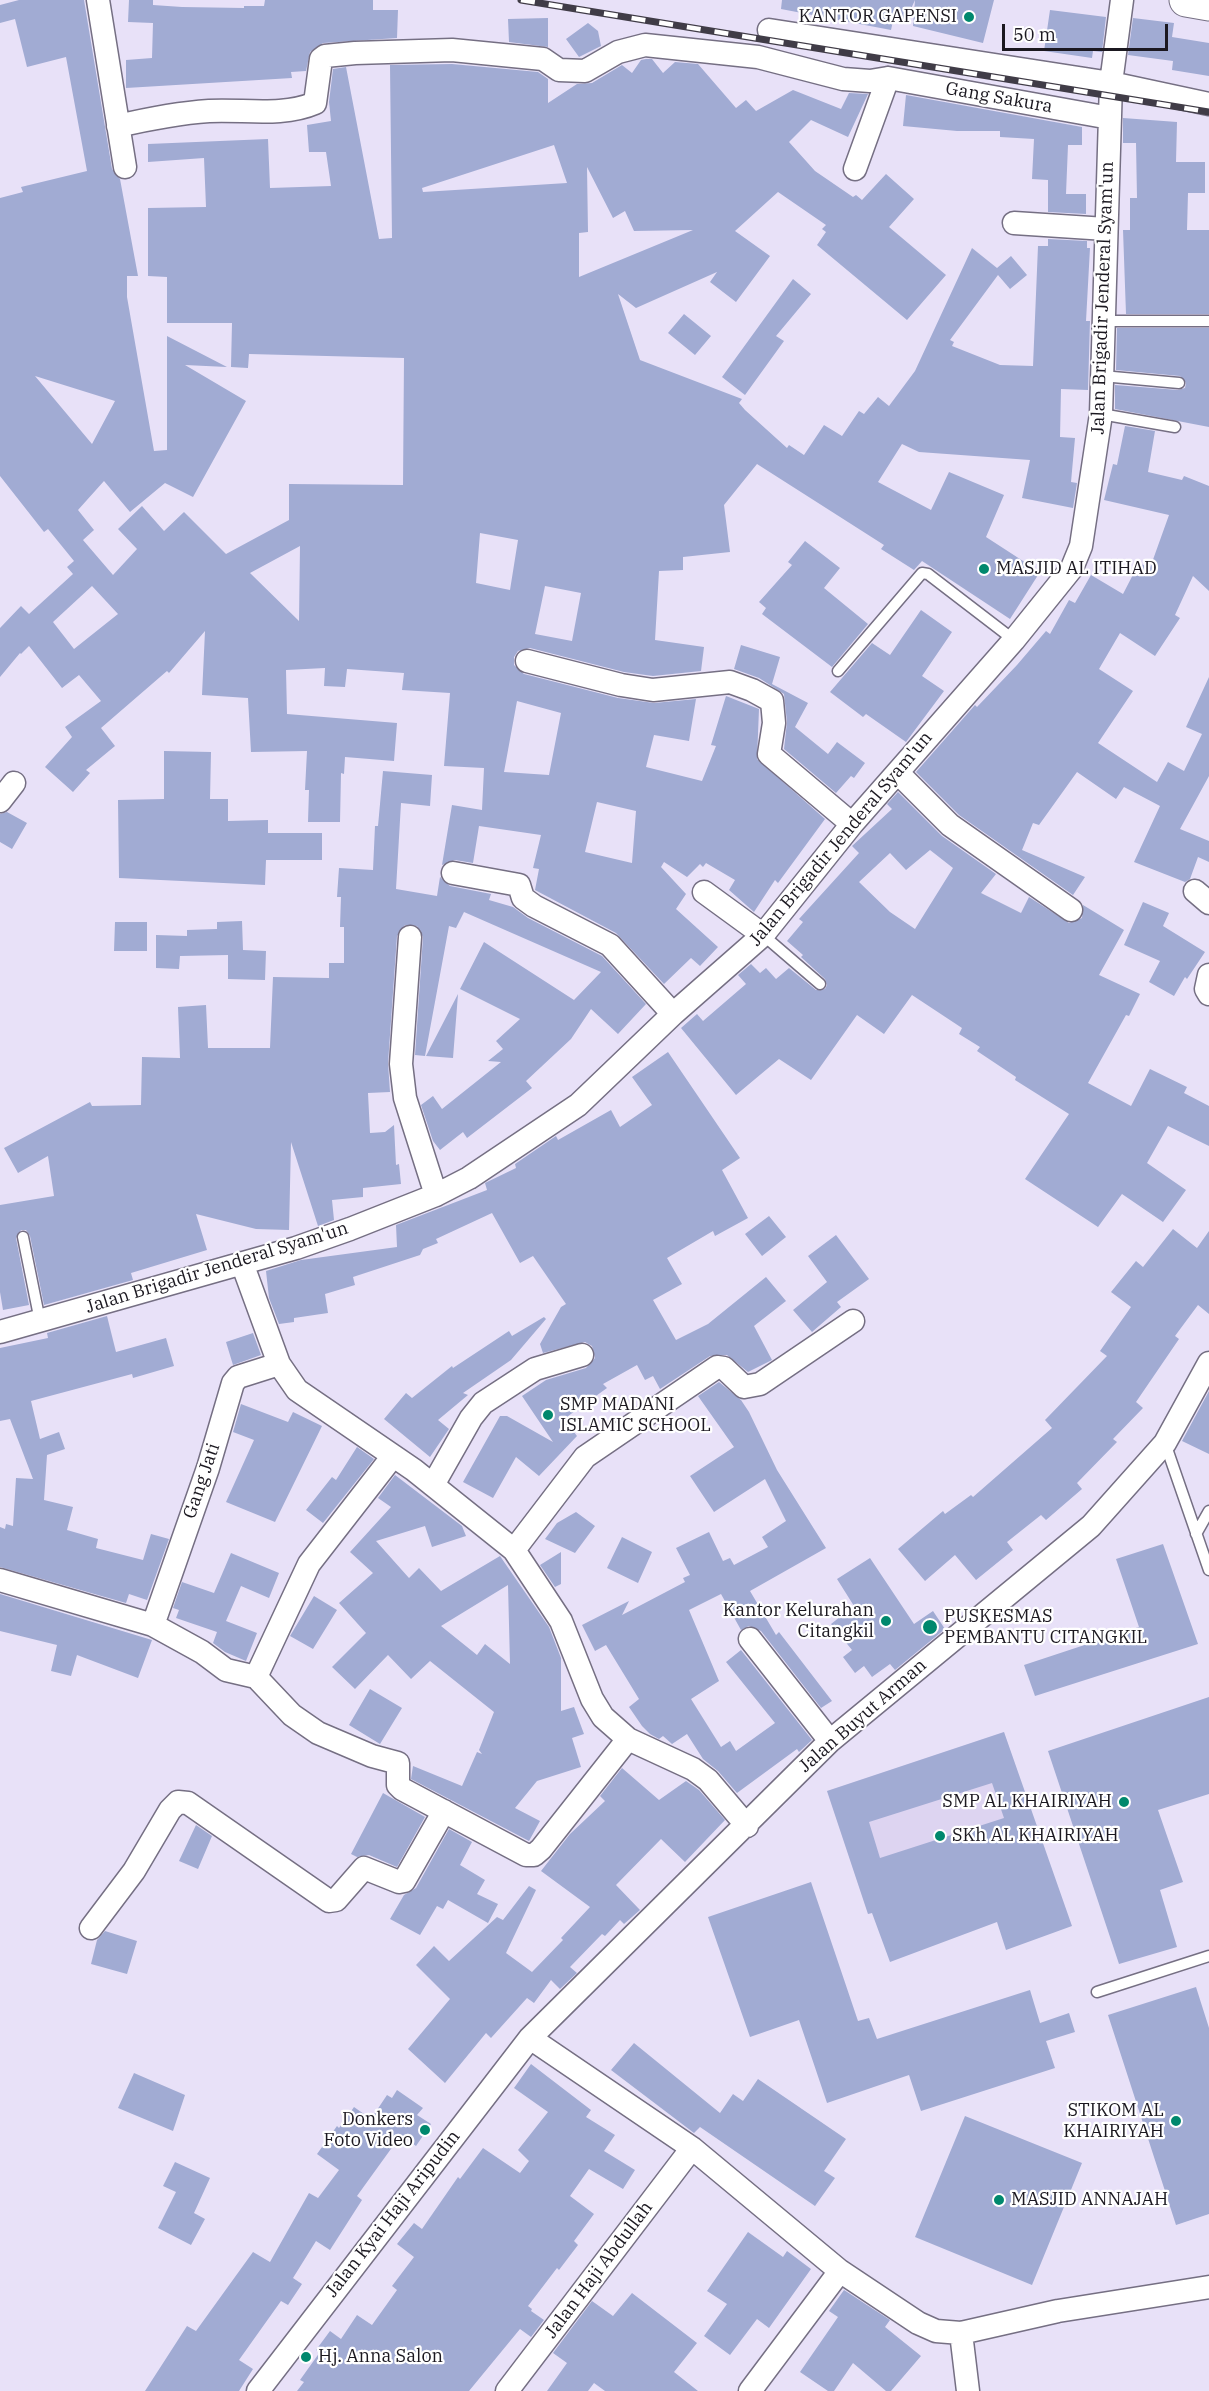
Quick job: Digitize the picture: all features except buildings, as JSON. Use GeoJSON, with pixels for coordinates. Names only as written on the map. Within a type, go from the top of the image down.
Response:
{"type":"FeatureCollection","features":[{"type":"Feature","properties":{"kind":"highway"},"geometry":{"type":"LineString","coordinates":[[1186,0],[1209,4]]}},
{"type":"Feature","properties":{"kind":"street"},"geometry":{"type":"LineString","coordinates":[[98,0],[125,167]]}},
{"type":"Feature","properties":{"kind":"street","name":"Jalan Brigadir Jenderal Syam'un"},"geometry":{"type":"LineString","coordinates":[[0,1332],[296,1248],[436,1195],[469,1178],[578,1104],[763,935],[852,824],[1014,640],[1072,568],[1081,546],[1101,414],[1102,321],[1111,84],[1122,0]]}},
{"type":"Feature","properties":{"kind":"street"},"geometry":{"type":"LineString","coordinates":[[769,30],[1111,84],[1209,105]]}},
{"type":"Feature","properties":{"kind":"street","name":"Gang Sakura"},"geometry":{"type":"LineString","coordinates":[[118,126],[157,117],[210,111],[264,111],[306,107],[315,103],[321,59],[355,53],[452,50],[543,59],[559,70],[585,71],[618,52],[645,45],[758,57],[843,79],[870,81],[888,78],[1110,118]]}},
{"type":"Feature","properties":{"kind":"street"},"geometry":{"type":"LineString","coordinates":[[855,169],[888,78]]}},
{"type":"Feature","properties":{"kind":"street"},"geometry":{"type":"LineString","coordinates":[[1014,223],[1106,229]]}},
{"type":"Feature","properties":{"kind":"street"},"geometry":{"type":"LineString","coordinates":[[527,661],[621,685],[653,690],[730,682],[752,690],[772,701],[774,723],[769,754],[852,824]]}},
{"type":"Feature","properties":{"kind":"street"},"geometry":{"type":"LineString","coordinates":[[898,773],[950,825],[1071,910]]}},
{"type":"Feature","properties":{"kind":"street"},"geometry":{"type":"LineString","coordinates":[[0,801],[14,783]]}},
{"type":"Feature","properties":{"kind":"street"},"geometry":{"type":"LineString","coordinates":[[453,873],[519,885],[523,898],[534,906],[610,945],[674,1014]]}},
{"type":"Feature","properties":{"kind":"street"},"geometry":{"type":"LineString","coordinates":[[704,892],[763,935]]}},
{"type":"Feature","properties":{"kind":"street"},"geometry":{"type":"LineString","coordinates":[[410,937],[402,1041],[404,1087],[436,1195]]}},
{"type":"Feature","properties":{"kind":"street"},"geometry":{"type":"LineString","coordinates":[[1209,975],[1206,989],[1209,993]]}},
{"type":"Feature","properties":{"kind":"street"},"geometry":{"type":"LineString","coordinates":[[242,1263],[279,1364],[297,1390],[433,1485],[514,1550],[561,1621],[592,1699],[603,1717],[628,1739],[693,1768],[708,1780],[747,1826]]}},
{"type":"Feature","properties":{"kind":"street"},"geometry":{"type":"LineString","coordinates":[[514,1550],[585,1457],[717,1367],[724,1368],[744,1387],[760,1384],[854,1321]]}},
{"type":"Feature","properties":{"kind":"street"},"geometry":{"type":"LineString","coordinates":[[433,1485],[471,1418],[483,1403],[535,1369],[582,1355]]}},
{"type":"Feature","properties":{"kind":"street","name":"Jalan Buyut Arman"},"geometry":{"type":"LineString","coordinates":[[530,2038],[747,1826],[830,1741],[1091,1526],[1165,1443],[1209,1363]]}},
{"type":"Feature","properties":{"kind":"street","name":"Gang Jati"},"geometry":{"type":"LineString","coordinates":[[153,1625],[208,1468],[233,1383],[238,1377],[279,1364]]}},
{"type":"Feature","properties":{"kind":"street"},"geometry":{"type":"LineString","coordinates":[[256,1677],[309,1564],[393,1456]]}},
{"type":"Feature","properties":{"kind":"street"},"geometry":{"type":"LineString","coordinates":[[0,1580],[153,1625],[202,1652],[226,1670],[256,1677],[300,1722],[341,1744],[385,1761],[397,1762],[400,1768],[399,1787],[526,1855],[534,1855],[628,1739]]}},
{"type":"Feature","properties":{"kind":"street"},"geometry":{"type":"LineString","coordinates":[[750,1639],[830,1741]]}},
{"type":"Feature","properties":{"kind":"street"},"geometry":{"type":"LineString","coordinates":[[91,1928],[134,1871],[170,1810],[178,1802],[188,1803],[329,1901],[336,1900],[364,1868],[399,1882],[404,1881],[444,1812]]}},
{"type":"Feature","properties":{"kind":"street"},"geometry":{"type":"LineString","coordinates":[[530,2038],[692,2148],[840,2271],[918,2323],[936,2331],[962,2333],[1058,2311],[1209,2287]]}},
{"type":"Feature","properties":{"kind":"street","name":"Jalan Kyai Haji Aripudin"},"geometry":{"type":"LineString","coordinates":[[258,2391],[530,2038]]}},
{"type":"Feature","properties":{"kind":"street","name":"Jalan Haji Abdullah"},"geometry":{"type":"LineString","coordinates":[[507,2391],[692,2148]]}},
{"type":"Feature","properties":{"kind":"street"},"geometry":{"type":"LineString","coordinates":[[750,2391],[840,2271]]}},
{"type":"Feature","properties":{"kind":"street"},"geometry":{"type":"LineString","coordinates":[[962,2333],[968,2391]]}},
{"type":"Feature","properties":{"kind":"lane"},"geometry":{"type":"LineString","coordinates":[[1102,321],[1209,321]]}},
{"type":"Feature","properties":{"kind":"lane"},"geometry":{"type":"LineString","coordinates":[[1102,376],[1179,383]]}},
{"type":"Feature","properties":{"kind":"lane"},"geometry":{"type":"LineString","coordinates":[[1101,414],[1175,426]]}},
{"type":"Feature","properties":{"kind":"lane"},"geometry":{"type":"LineString","coordinates":[[838,671],[922,573],[928,574],[1014,640]]}},
{"type":"Feature","properties":{"kind":"lane"},"geometry":{"type":"LineString","coordinates":[[763,935],[820,984]]}},
{"type":"Feature","properties":{"kind":"lane"},"geometry":{"type":"LineString","coordinates":[[23,1237],[40,1322]]}},
{"type":"Feature","properties":{"kind":"lane"},"geometry":{"type":"LineString","coordinates":[[1165,1443],[1209,1570]]}},
{"type":"Feature","properties":{"kind":"lane"},"geometry":{"type":"LineString","coordinates":[[1196,1534],[1209,1511]]}},
{"type":"Feature","properties":{"kind":"lane"},"geometry":{"type":"LineString","coordinates":[[1097,1992],[1209,1956]]}},
{"type":"Feature","properties":{"kind":"shaded area","name":"SKh AL KHAIRIYAH"},"geometry":{"type":"Polygon","coordinates":[[[1004,1732],[1045,1855],[868,1914],[827,1791],[1004,1732]]]}},
{"type":"Feature","properties":{"kind":"railway"},"geometry":{"type":"LineString","coordinates":[[521,0],[1209,112]]}},
{"type":"Feature","properties":{"kind":"place","name":"KANTOR GAPENSI"},"geometry":{"type":"Point","coordinates":[969,17]}},
{"type":"Feature","properties":{"kind":"place","name":"MASJID AL ITIHAD"},"geometry":{"type":"Point","coordinates":[984,569]}},
{"type":"Feature","properties":{"kind":"place","name":"SMP MADANI ISLAMIC SCHOOL"},"geometry":{"type":"Point","coordinates":[548,1415]}},
{"type":"Feature","properties":{"kind":"place","name":"Kantor Kelurahan Citangkil"},"geometry":{"type":"Point","coordinates":[886,1621]}},
{"type":"Feature","properties":{"kind":"place","name":"PUSKESMAS PEMBANTU CITANGKIL"},"geometry":{"type":"Point","coordinates":[930,1627]}},
{"type":"Feature","properties":{"kind":"place","name":"SMP AL KHAIRIYAH"},"geometry":{"type":"Point","coordinates":[1124,1802]}},
{"type":"Feature","properties":{"kind":"place","name":"SKh AL KHAIRIYAH"},"geometry":{"type":"Point","coordinates":[940,1836]}},
{"type":"Feature","properties":{"kind":"place","name":"STIKOM AL KHAIRIYAH"},"geometry":{"type":"Point","coordinates":[1176,2121]}},
{"type":"Feature","properties":{"kind":"place","name":"Donkers Foto Video"},"geometry":{"type":"Point","coordinates":[425,2130]}},
{"type":"Feature","properties":{"kind":"place","name":"MASJID ANNAJAH"},"geometry":{"type":"Point","coordinates":[999,2200]}},
{"type":"Feature","properties":{"kind":"place","name":"Hj. Anna Salon"},"geometry":{"type":"Point","coordinates":[306,2357]}}]}
